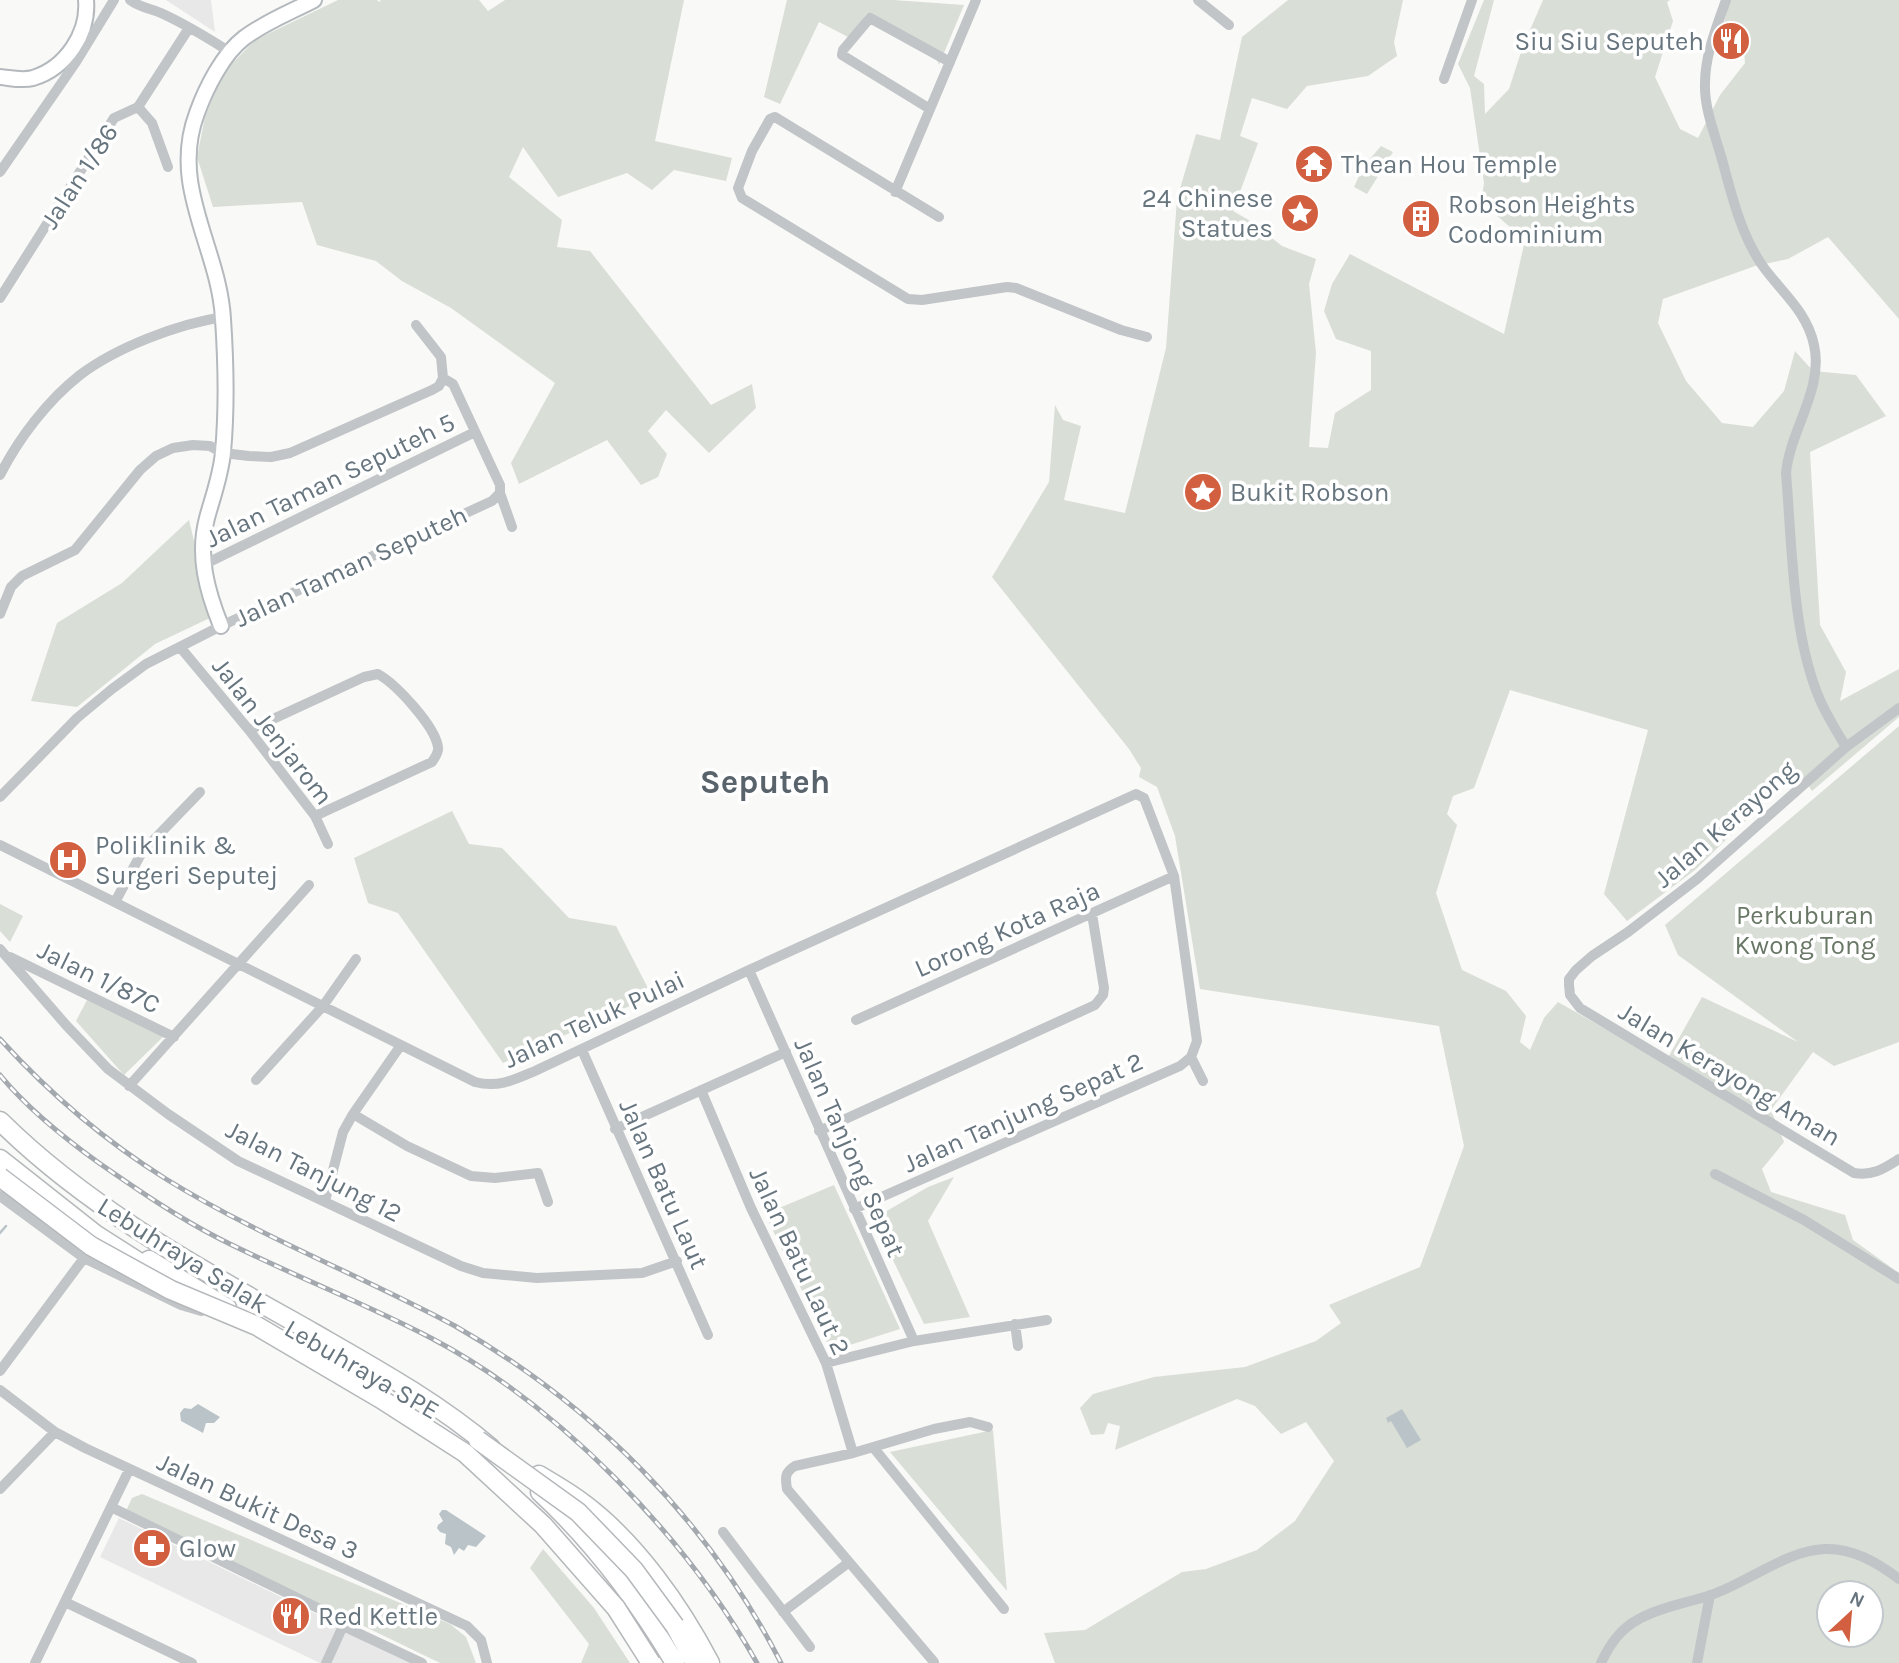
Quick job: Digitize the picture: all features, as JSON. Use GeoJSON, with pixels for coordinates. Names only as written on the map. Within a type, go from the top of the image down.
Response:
{"type":"FeatureCollection","features":[{"type":"Feature","properties":{"kind":"highway","name":"Lebuhraya Salak"},"geometry":{"type":"LineString","coordinates":[[0,1121],[25,1145],[100,1205],[201,1269],[378,1370],[475,1435]]}},
{"type":"Feature","properties":{"kind":"highway","name":"Lebuhraya SPE"},"geometry":{"type":"LineString","coordinates":[[0,1131],[67,1185],[165,1254],[400,1388],[475,1435],[559,1512],[633,1600],[673,1663]]}},
{"type":"Feature","properties":{"kind":"highway","name":"Lebuhraya SPE"},"geometry":{"type":"LineString","coordinates":[[0,1147],[125,1245],[466,1453],[542,1525],[607,1598],[651,1663]]}},
{"type":"Feature","properties":{"kind":"highway","name":"Lebuhraya Salak"},"geometry":{"type":"LineString","coordinates":[[0,1158],[95,1234],[232,1318],[362,1385],[471,1459],[544,1522],[585,1567],[636,1636],[651,1663]]}},
{"type":"Feature","properties":{"kind":"highway"},"geometry":{"type":"LineString","coordinates":[[0,1177],[91,1246],[171,1290],[257,1325]]}},
{"type":"Feature","properties":{"kind":"highway"},"geometry":{"type":"LineString","coordinates":[[475,1435],[585,1504],[638,1554],[689,1623],[710,1663]]}},
{"type":"Feature","properties":{"kind":"highway"},"geometry":{"type":"LineString","coordinates":[[475,1435],[578,1512],[634,1570],[675,1626],[695,1663]]}},
{"type":"Feature","properties":{"kind":"street"},"geometry":{"type":"LineString","coordinates":[[0,77],[24,80],[53,69],[73,47],[86,7],[93,9],[97,0]]}},
{"type":"Feature","properties":{"kind":"street"},"geometry":{"type":"LineString","coordinates":[[0,173],[76,62],[114,0]]}},
{"type":"Feature","properties":{"kind":"street"},"geometry":{"type":"LineString","coordinates":[[130,0],[190,28],[230,52]]}},
{"type":"Feature","properties":{"kind":"street"},"geometry":{"type":"LineString","coordinates":[[149,0],[157,11]]}},
{"type":"Feature","properties":{"kind":"street","name":"Jalan Taman Seputeh"},"geometry":{"type":"LineString","coordinates":[[314,0],[263,26],[243,39],[230,52],[196,114],[189,144],[189,174],[194,208],[218,280],[223,317],[223,453],[218,489],[207,520],[202,551],[209,596],[220,626],[492,501],[500,493]]}},
{"type":"Feature","properties":{"kind":"street"},"geometry":{"type":"LineString","coordinates":[[895,191],[976,0]]}},
{"type":"Feature","properties":{"kind":"street"},"geometry":{"type":"LineString","coordinates":[[1198,0],[1229,25]]}},
{"type":"Feature","properties":{"kind":"street"},"geometry":{"type":"LineString","coordinates":[[1444,79],[1472,0]]}},
{"type":"Feature","properties":{"kind":"street"},"geometry":{"type":"LineString","coordinates":[[1726,0],[1713,41],[1705,82],[1708,110],[1744,230],[1763,266],[1801,312],[1814,344],[1817,364],[1810,396],[1787,460],[1787,487],[1798,608],[1809,666],[1820,701],[1846,747]]}},
{"type":"Feature","properties":{"kind":"street"},"geometry":{"type":"LineString","coordinates":[[930,109],[842,55],[844,50],[870,18],[950,62]]}},
{"type":"Feature","properties":{"kind":"street","name":"Jalan 1/86"},"geometry":{"type":"LineString","coordinates":[[0,298],[114,118],[138,107],[190,28]]}},
{"type":"Feature","properties":{"kind":"street"},"geometry":{"type":"LineString","coordinates":[[138,107],[152,123],[168,167]]}},
{"type":"Feature","properties":{"kind":"street"},"geometry":{"type":"LineString","coordinates":[[939,217],[775,117],[770,119],[752,151],[738,188],[742,198],[915,301],[1007,287],[1016,288],[1121,330],[1147,337]]}},
{"type":"Feature","properties":{"kind":"street"},"geometry":{"type":"LineString","coordinates":[[0,475],[35,419],[80,375],[120,352],[197,321],[223,317]]}},
{"type":"Feature","properties":{"kind":"street"},"geometry":{"type":"LineString","coordinates":[[0,614],[11,587],[22,576],[75,550],[140,470],[156,456],[173,448],[193,445],[210,446],[223,453],[271,457],[306,448],[439,386],[443,378],[441,357],[416,325]]}},
{"type":"Feature","properties":{"kind":"street"},"geometry":{"type":"LineString","coordinates":[[443,378],[453,384],[500,485],[500,493],[512,527]]}},
{"type":"Feature","properties":{"kind":"street","name":"Jalan Taman Seputeh 5"},"geometry":{"type":"LineString","coordinates":[[203,565],[475,432]]}},
{"type":"Feature","properties":{"kind":"street"},"geometry":{"type":"LineString","coordinates":[[0,797],[77,719],[112,689],[146,664],[220,626]]}},
{"type":"Feature","properties":{"kind":"street","name":"Jalan Jenjarom"},"geometry":{"type":"LineString","coordinates":[[180,647],[249,730],[315,816],[328,844]]}},
{"type":"Feature","properties":{"kind":"street"},"geometry":{"type":"LineString","coordinates":[[249,730],[364,677],[378,674],[391,681],[409,700],[430,729],[438,746],[437,756],[432,762],[315,816]]}},
{"type":"Feature","properties":{"kind":"street","name":"Jalan Kerayong"},"geometry":{"type":"LineString","coordinates":[[1576,970],[1697,879],[1846,747],[1899,708]]}},
{"type":"Feature","properties":{"kind":"street"},"geometry":{"type":"LineString","coordinates":[[115,902],[142,852],[200,792]]}},
{"type":"Feature","properties":{"kind":"street","name":"Jalan Teluk Pulai"},"geometry":{"type":"LineString","coordinates":[[0,845],[475,1082],[489,1086],[503,1085],[582,1050],[749,970],[1136,794],[1148,802],[1174,876]]}},
{"type":"Feature","properties":{"kind":"street"},"geometry":{"type":"LineString","coordinates":[[1174,876],[1197,1041],[1191,1057],[1203,1081]]}},
{"type":"Feature","properties":{"kind":"street","name":"Lorong Kota Raja"},"geometry":{"type":"LineString","coordinates":[[856,1020],[1174,876]]}},
{"type":"Feature","properties":{"kind":"street"},"geometry":{"type":"LineString","coordinates":[[129,1086],[309,886]]}},
{"type":"Feature","properties":{"kind":"street"},"geometry":{"type":"LineString","coordinates":[[819,1131],[1096,1005],[1104,988],[1092,914]]}},
{"type":"Feature","properties":{"kind":"street","name":"Jalan 1/87C"},"geometry":{"type":"LineString","coordinates":[[3,952],[174,1037]]}},
{"type":"Feature","properties":{"kind":"street","name":"Jalan Tanjung 12"},"geometry":{"type":"LineString","coordinates":[[3,952],[108,1069],[226,1154],[461,1266],[484,1273],[537,1279],[642,1273],[677,1261]]}},
{"type":"Feature","properties":{"kind":"street"},"geometry":{"type":"LineString","coordinates":[[256,1080],[323,1006],[356,960]]}},
{"type":"Feature","properties":{"kind":"street","name":"Jalan Tanjong Sepat"},"geometry":{"type":"LineString","coordinates":[[749,970],[914,1341]]}},
{"type":"Feature","properties":{"kind":"street","name":"Jalan Kerayong Aman"},"geometry":{"type":"LineString","coordinates":[[1576,970],[1569,979],[1570,996],[1580,1008],[1854,1173],[1876,1173],[1899,1159]]}},
{"type":"Feature","properties":{"kind":"street"},"geometry":{"type":"LineString","coordinates":[[325,1201],[343,1132],[401,1045]]}},
{"type":"Feature","properties":{"kind":"street","name":"Jalan Batu Laut"},"geometry":{"type":"LineString","coordinates":[[582,1050],[708,1335]]}},
{"type":"Feature","properties":{"kind":"street"},"geometry":{"type":"LineString","coordinates":[[615,1129],[786,1052]]}},
{"type":"Feature","properties":{"kind":"street","name":"Jalan Tanjung Sepat 2"},"geometry":{"type":"LineString","coordinates":[[854,1209],[1180,1066],[1191,1057]]}},
{"type":"Feature","properties":{"kind":"street","name":"Jalan Batu Laut 2"},"geometry":{"type":"LineString","coordinates":[[701,1090],[751,1208],[826,1363],[853,1453]]}},
{"type":"Feature","properties":{"kind":"street"},"geometry":{"type":"LineString","coordinates":[[353,1114],[407,1146],[471,1176],[495,1178],[536,1172],[540,1175],[548,1202]]}},
{"type":"Feature","properties":{"kind":"street"},"geometry":{"type":"LineString","coordinates":[[1714,1174],[1804,1220],[1899,1279]]}},
{"type":"Feature","properties":{"kind":"street"},"geometry":{"type":"LineString","coordinates":[[0,1196],[84,1258],[181,1305],[232,1318]]}},
{"type":"Feature","properties":{"kind":"street"},"geometry":{"type":"LineString","coordinates":[[0,1371],[84,1258]]}},
{"type":"Feature","properties":{"kind":"street"},"geometry":{"type":"LineString","coordinates":[[826,1363],[914,1341],[1047,1320]]}},
{"type":"Feature","properties":{"kind":"street"},"geometry":{"type":"LineString","coordinates":[[1015,1324],[1018,1346]]}},
{"type":"Feature","properties":{"kind":"street","name":"Jalan Bukit Desa 3"},"geometry":{"type":"LineString","coordinates":[[0,1390],[55,1432],[129,1470],[467,1626],[481,1640],[487,1663]]}},
{"type":"Feature","properties":{"kind":"street"},"geometry":{"type":"LineString","coordinates":[[934,1662],[787,1489],[785,1478],[788,1471],[795,1466],[853,1453],[934,1429],[970,1422],[988,1427]]}},
{"type":"Feature","properties":{"kind":"street"},"geometry":{"type":"LineString","coordinates":[[0,1489],[55,1432]]}},
{"type":"Feature","properties":{"kind":"street"},"geometry":{"type":"LineString","coordinates":[[873,1447],[1004,1609]]}},
{"type":"Feature","properties":{"kind":"street"},"geometry":{"type":"LineString","coordinates":[[35,1663],[129,1470]]}},
{"type":"Feature","properties":{"kind":"street"},"geometry":{"type":"LineString","coordinates":[[111,1507],[326,1612],[343,1626],[422,1663]]}},
{"type":"Feature","properties":{"kind":"street"},"geometry":{"type":"LineString","coordinates":[[723,1532],[810,1647]]}},
{"type":"Feature","properties":{"kind":"street"},"geometry":{"type":"LineString","coordinates":[[1601,1663],[1612,1640],[1638,1619],[1710,1595],[1806,1551],[1846,1551],[1868,1558],[1899,1579]]}},
{"type":"Feature","properties":{"kind":"street"},"geometry":{"type":"LineString","coordinates":[[783,1612],[848,1563]]}},
{"type":"Feature","properties":{"kind":"street"},"geometry":{"type":"LineString","coordinates":[[1697,1663],[1710,1595]]}},
{"type":"Feature","properties":{"kind":"street"},"geometry":{"type":"LineString","coordinates":[[65,1602],[192,1663]]}},
{"type":"Feature","properties":{"kind":"street"},"geometry":{"type":"LineString","coordinates":[[326,1663],[343,1626]]}},
{"type":"Feature","properties":{"kind":"shaded area"},"geometry":{"type":"Polygon","coordinates":[[[166,0],[211,0],[215,32],[166,0]]]}},
{"type":"Feature","properties":{"kind":"shaded area"},"geometry":{"type":"Polygon","coordinates":[[[198,1404],[220,1417],[214,1423],[206,1423],[203,1433],[181,1421],[180,1413],[184,1408],[191,1409],[198,1404]]]}},
{"type":"Feature","properties":{"kind":"shaded area"},"geometry":{"type":"Polygon","coordinates":[[[1402,1409],[1421,1440],[1407,1448],[1391,1421],[1388,1423],[1386,1418],[1402,1409]]]}},
{"type":"Feature","properties":{"kind":"shaded area"},"geometry":{"type":"Polygon","coordinates":[[[442,1510],[486,1536],[476,1547],[468,1545],[464,1551],[459,1548],[454,1555],[451,1547],[445,1544],[446,1534],[437,1528],[443,1521],[439,1514],[442,1510]]]}},
{"type":"Feature","properties":{"kind":"shaded area"},"geometry":{"type":"Polygon","coordinates":[[[119,1518],[417,1663],[320,1663],[100,1557],[119,1518]]]}},
{"type":"Feature","properties":{"kind":"green space"},"geometry":{"type":"Polygon","coordinates":[[[338,0],[479,0],[488,11],[505,0],[684,0],[655,141],[732,158],[726,181],[674,170],[652,190],[627,173],[558,197],[523,147],[509,177],[562,220],[557,247],[590,251],[711,405],[752,384],[756,408],[709,453],[666,410],[648,431],[667,454],[658,477],[641,485],[607,440],[519,484],[511,463],[555,383],[451,308],[402,281],[376,261],[317,245],[302,202],[213,207],[197,157],[205,117],[223,73],[255,40],[338,0]]]}},
{"type":"Feature","properties":{"kind":"green space"},"geometry":{"type":"Polygon","coordinates":[[[787,0],[893,0],[964,5],[939,65],[933,49],[866,14],[852,39],[819,22],[780,104],[764,97],[787,0]]]}},
{"type":"Feature","properties":{"kind":"green space","name":"Perkuburan Kwong Tong"},"geometry":{"type":"Polygon","coordinates":[[[1288,0],[1403,0],[1394,42],[1397,56],[1368,76],[1307,86],[1287,109],[1252,98],[1240,136],[1258,143],[1233,211],[1282,246],[1316,259],[1309,284],[1316,353],[1309,447],[1328,448],[1335,413],[1371,390],[1371,351],[1336,339],[1324,311],[1332,284],[1350,254],[1504,334],[1525,240],[1481,202],[1484,183],[1470,88],[1458,64],[1484,0],[1494,0],[1474,76],[1484,84],[1485,114],[1509,89],[1523,46],[1543,0],[1670,0],[1667,2],[1673,21],[1655,77],[1680,129],[1698,138],[1720,95],[1745,63],[1742,28],[1723,26],[1730,0],[1899,0],[1899,319],[1828,237],[1788,259],[1755,266],[1663,299],[1658,323],[1686,381],[1722,423],[1753,427],[1784,391],[1795,351],[1813,371],[1856,375],[1886,416],[1810,452],[1820,625],[1846,672],[1840,701],[1899,669],[1899,717],[1812,791],[1798,769],[1695,870],[1627,921],[1604,894],[1648,730],[1510,690],[1474,788],[1453,796],[1447,814],[1457,825],[1436,893],[1462,970],[1506,991],[1526,1016],[1520,1042],[1530,1050],[1544,1018],[1558,1002],[1665,1063],[1702,997],[1798,1042],[1678,955],[1665,925],[1899,726],[1899,1042],[1834,1066],[1813,1052],[1771,1110],[1784,1142],[1762,1169],[1771,1192],[1845,1215],[1853,1240],[1899,1273],[1899,1663],[1055,1663],[1044,1633],[1085,1630],[1182,1572],[1206,1569],[1257,1550],[1295,1521],[1334,1461],[1306,1422],[1281,1434],[1255,1406],[1237,1399],[1115,1450],[1120,1426],[1108,1423],[1104,1434],[1091,1435],[1080,1408],[1093,1394],[1154,1377],[1245,1367],[1316,1341],[1341,1323],[1329,1305],[1420,1267],[1464,1146],[1439,1026],[1200,989],[1175,836],[1157,787],[1139,777],[1141,768],[1129,749],[992,577],[1049,482],[1055,405],[1063,420],[1081,426],[1064,500],[1125,513],[1166,348],[1177,199],[1196,134],[1220,140],[1242,37],[1288,0]]]}},
{"type":"Feature","properties":{"kind":"green space"},"geometry":{"type":"Polygon","coordinates":[[[1381,146],[1393,152],[1367,194],[1354,187],[1363,167],[1381,146]]]}},
{"type":"Feature","properties":{"kind":"green space"},"geometry":{"type":"Polygon","coordinates":[[[189,520],[212,617],[155,644],[77,707],[31,701],[57,623],[122,583],[189,520]]]}},
{"type":"Feature","properties":{"kind":"green space"},"geometry":{"type":"Polygon","coordinates":[[[452,811],[469,844],[502,848],[569,918],[616,926],[652,996],[503,1063],[398,913],[368,903],[354,858],[452,811]]]}},
{"type":"Feature","properties":{"kind":"green space"},"geometry":{"type":"Polygon","coordinates":[[[0,904],[23,916],[10,942],[0,931],[0,904]]]}},
{"type":"Feature","properties":{"kind":"green space"},"geometry":{"type":"Polygon","coordinates":[[[87,1000],[165,1035],[124,1075],[76,1021],[87,1000]]]}},
{"type":"Feature","properties":{"kind":"green space"},"geometry":{"type":"Polygon","coordinates":[[[954,1177],[928,1221],[970,1317],[924,1324],[873,1219],[928,1187],[954,1177]]]}},
{"type":"Feature","properties":{"kind":"green space"},"geometry":{"type":"Polygon","coordinates":[[[834,1185],[900,1329],[831,1351],[765,1214],[834,1185]]]}},
{"type":"Feature","properties":{"kind":"green space"},"geometry":{"type":"Polygon","coordinates":[[[993,1430],[1007,1591],[890,1452],[993,1430]]]}},
{"type":"Feature","properties":{"kind":"green space"},"geometry":{"type":"Polygon","coordinates":[[[142,1494],[450,1624],[466,1637],[476,1663],[440,1663],[126,1511],[132,1498],[142,1494]]]}},
{"type":"Feature","properties":{"kind":"green space"},"geometry":{"type":"Polygon","coordinates":[[[543,1549],[594,1608],[630,1663],[581,1663],[589,1644],[530,1568],[543,1549]]]}},
{"type":"Feature","properties":{"kind":"waterway"},"geometry":{"type":"LineString","coordinates":[[0,1233],[6,1226]]}},
{"type":"Feature","properties":{"kind":"railway"},"geometry":{"type":"LineString","coordinates":[[0,1039],[78,1115],[121,1149],[166,1179],[237,1219],[455,1326],[506,1357],[554,1392],[642,1470],[682,1514],[719,1561],[752,1611],[781,1663]]}},
{"type":"Feature","properties":{"kind":"railway"},"geometry":{"type":"LineString","coordinates":[[0,1075],[34,1111],[72,1143],[173,1212],[246,1252],[431,1338],[479,1366],[526,1399],[572,1437],[656,1522],[694,1568],[757,1663]]}},
{"type":"Feature","properties":{"kind":"place","name":"Siu Siu Seputeh"},"geometry":{"type":"Point","coordinates":[1731,41]}},
{"type":"Feature","properties":{"kind":"place","name":"Thean Hou Temple"},"geometry":{"type":"Point","coordinates":[1314,164]}},
{"type":"Feature","properties":{"kind":"place","name":"24 Chinese Statues"},"geometry":{"type":"Point","coordinates":[1300,213]}},
{"type":"Feature","properties":{"kind":"place","name":"Robson Heights Codominium"},"geometry":{"type":"Point","coordinates":[1421,219]}},
{"type":"Feature","properties":{"kind":"place","name":"Bukit Robson"},"geometry":{"type":"Point","coordinates":[1203,492]}},
{"type":"Feature","properties":{"kind":"place","name":"Poliklinik & Surgeri Seputej"},"geometry":{"type":"Point","coordinates":[68,860]}},
{"type":"Feature","properties":{"kind":"place","name":"Glow"},"geometry":{"type":"Point","coordinates":[152,1548]}},
{"type":"Feature","properties":{"kind":"place","name":"Red Kettle"},"geometry":{"type":"Point","coordinates":[291,1616]}},
{"type":"Feature","properties":{"kind":"district","name":"Seputeh"},"geometry":{"type":"Point","coordinates":[765,781]}}]}
